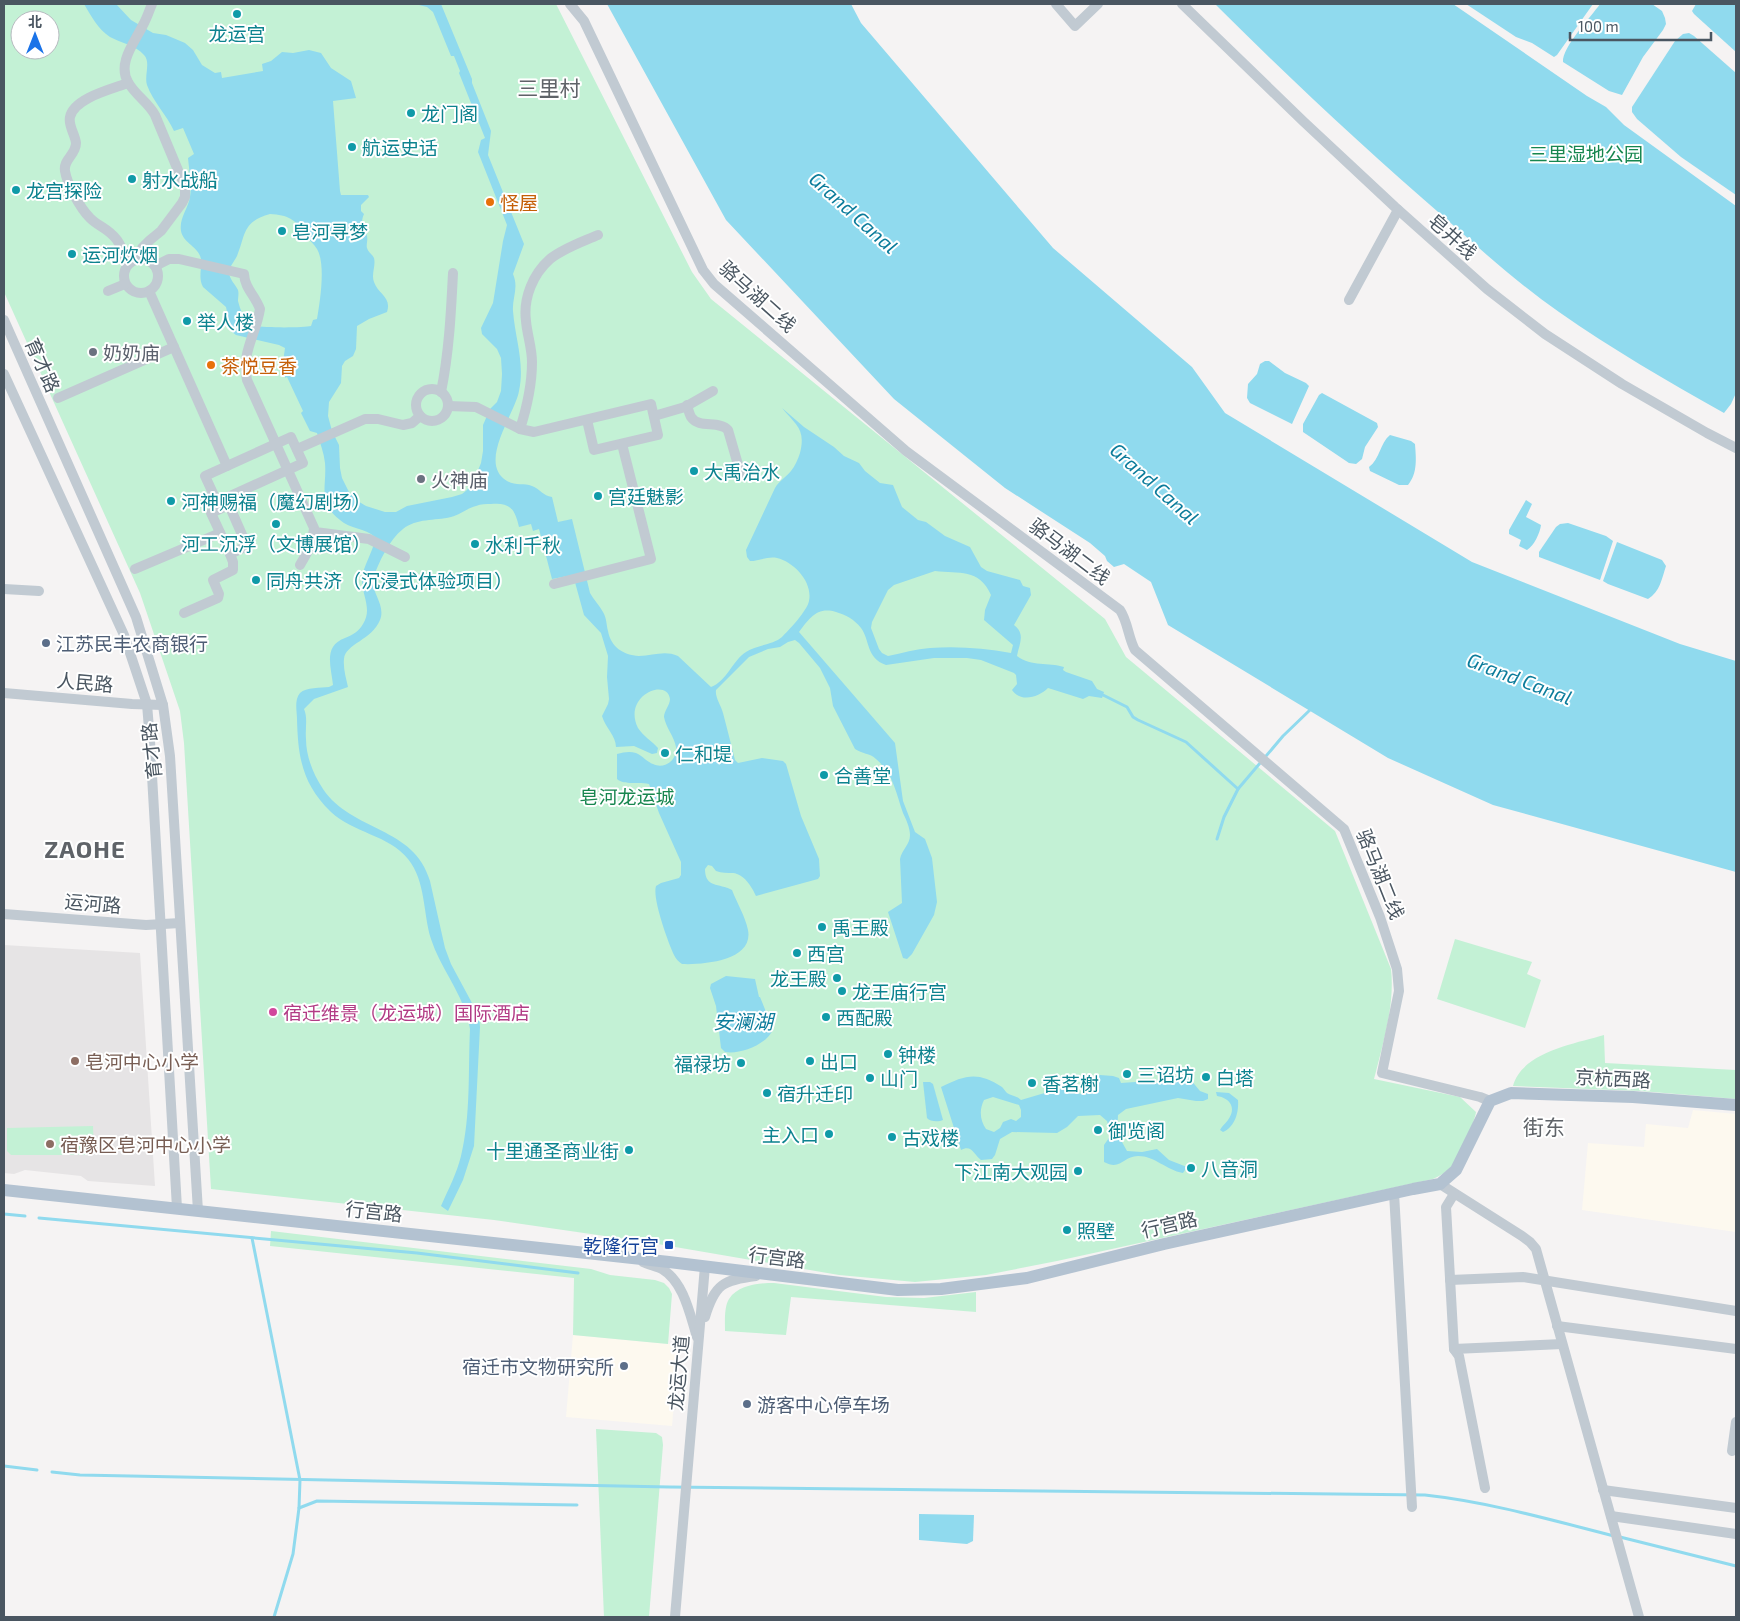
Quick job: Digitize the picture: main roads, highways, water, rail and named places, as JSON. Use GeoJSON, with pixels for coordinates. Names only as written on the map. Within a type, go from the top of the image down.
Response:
{"type":"FeatureCollection","features":[{"type":"Feature","properties":{"kind":"main road","name":"京杭西路"},"geometry":{"type":"LineString","coordinates":[[1440,1184],[1456,1170],[1490,1101],[1511,1093],[1633,1097],[1736,1105]]}},
{"type":"Feature","properties":{"kind":"main road","name":"行宫路"},"geometry":{"type":"LineString","coordinates":[[4,1190],[705,1266],[898,1290],[941,1289],[1027,1278],[1164,1244],[1440,1184]]}},
{"type":"Feature","properties":{"kind":"water"},"geometry":{"type":"Polygon","coordinates":[[[84,4],[116,4],[131,20],[153,33],[166,35],[185,43],[193,50],[202,65],[215,73],[221,72],[222,78],[263,71],[262,64],[271,61],[282,52],[293,53],[309,50],[321,53],[331,68],[351,81],[356,98],[333,101],[340,191],[341,195],[368,195],[369,197],[361,205],[361,211],[364,214],[362,224],[367,236],[368,251],[374,258],[374,282],[388,303],[387,312],[357,326],[356,349],[353,356],[345,361],[342,366],[341,383],[329,402],[328,416],[332,431],[339,445],[342,478],[349,492],[356,500],[366,506],[385,512],[396,512],[407,506],[462,494],[474,480],[481,463],[483,425],[490,409],[497,402],[501,391],[501,358],[497,349],[482,334],[481,328],[493,303],[507,225],[478,152],[481,140],[485,138],[454,56],[451,56],[433,12],[427,7],[415,4],[441,4],[491,131],[488,155],[524,244],[513,274],[515,288],[513,311],[521,381],[516,401],[500,438],[496,463],[499,473],[507,481],[532,486],[552,497],[558,522],[572,519],[590,593],[606,619],[610,637],[615,646],[623,652],[639,656],[663,653],[678,656],[711,687],[725,676],[737,660],[746,652],[778,640],[801,615],[808,605],[809,594],[805,580],[796,568],[777,558],[750,561],[746,550],[775,488],[792,469],[800,453],[802,445],[801,433],[782,408],[804,427],[844,456],[859,463],[865,471],[880,483],[893,485],[902,507],[918,520],[926,522],[945,536],[970,547],[981,567],[987,571],[1020,580],[1023,586],[1030,588],[1031,595],[1014,625],[1018,628],[1021,636],[1017,656],[1028,662],[1064,667],[1063,670],[1066,672],[1092,681],[1097,689],[1104,692],[1102,698],[1089,696],[1083,699],[1048,688],[1035,696],[1020,696],[1012,690],[1017,684],[1014,673],[981,660],[934,658],[886,665],[875,658],[861,628],[853,620],[836,612],[819,612],[799,632],[895,743],[903,801],[915,832],[925,839],[932,858],[937,902],[934,915],[912,954],[907,959],[903,958],[888,912],[902,903],[900,859],[910,838],[908,824],[890,777],[874,757],[855,749],[833,706],[830,688],[820,668],[799,643],[795,640],[749,657],[716,690],[716,693],[735,760],[738,763],[762,758],[783,761],[786,764],[801,816],[819,859],[820,876],[818,879],[756,896],[750,885],[741,876],[716,871],[712,866],[708,865],[705,869],[707,879],[714,884],[732,890],[747,925],[748,940],[743,949],[725,959],[714,962],[682,964],[677,960],[668,940],[658,910],[655,892],[656,886],[661,883],[679,878],[681,875],[681,862],[659,813],[649,784],[628,783],[617,779],[617,754],[636,753],[651,763],[662,766],[670,762],[675,756],[675,743],[664,717],[670,701],[667,693],[661,690],[654,690],[647,693],[640,699],[636,707],[635,717],[638,728],[658,748],[657,753],[652,754],[634,746],[616,747],[616,743],[602,716],[609,699],[608,656],[601,633],[584,615],[573,575],[552,579],[539,529],[533,531],[531,524],[519,527],[514,512],[503,504],[480,505],[454,516],[420,521],[408,525],[389,545],[381,558],[373,578],[374,589],[381,609],[380,620],[371,632],[349,649],[346,654],[344,666],[348,687],[314,699],[304,709],[306,745],[309,758],[323,789],[335,803],[350,814],[397,839],[411,849],[422,863],[430,881],[445,948],[451,964],[479,1016],[474,1146],[463,1180],[448,1211],[441,1206],[459,1162],[464,1140],[470,1029],[467,1017],[431,939],[421,887],[414,868],[408,859],[391,844],[340,819],[321,802],[308,780],[299,746],[296,706],[298,696],[306,690],[333,685],[330,664],[331,651],[338,642],[358,631],[366,618],[367,607],[362,578],[375,537],[344,523],[328,507],[325,494],[323,452],[317,433],[310,431],[287,377],[285,378],[283,362],[285,348],[236,335],[231,331],[226,307],[203,287],[200,273],[200,255],[185,239],[181,231],[182,218],[191,192],[188,158],[194,154],[183,128],[174,131],[156,103],[146,81],[147,61],[144,55],[128,44],[106,34],[95,22],[84,4]],[[270,214],[254,221],[246,230],[237,256],[230,269],[230,278],[238,290],[240,307],[246,320],[251,325],[280,327],[311,326],[313,320],[317,319],[320,303],[322,273],[320,256],[316,247],[294,221],[282,215],[270,214]],[[935,571],[894,585],[888,590],[872,622],[871,628],[882,653],[888,656],[914,650],[950,647],[1011,653],[1013,645],[984,620],[985,610],[991,595],[981,580],[968,574],[935,571]]]}},
{"type":"Feature","properties":{"kind":"water","name":"Grand Canal"},"geometry":{"type":"Polygon","coordinates":[[[607,4],[851,4],[861,23],[1053,248],[1192,367],[1225,413],[1472,562],[1680,644],[1736,661],[1736,872],[1493,805],[1388,758],[1168,625],[1151,582],[1124,564],[1114,567],[1090,543],[1005,488],[894,399],[726,220],[607,4]]]}},
{"type":"Feature","properties":{"kind":"water","name":"三里湿地公园"},"geometry":{"type":"Polygon","coordinates":[[[1215,4],[1453,4],[1606,107],[1624,125],[1736,206],[1736,393],[1724,413],[1599,339],[1515,279],[1357,140],[1215,4]]]}},
{"type":"Feature","properties":{"kind":"water"},"geometry":{"type":"Polygon","coordinates":[[[1466,4],[1593,4],[1554,57],[1532,43],[1516,37],[1466,4]]]}},
{"type":"Feature","properties":{"kind":"water"},"geometry":{"type":"Polygon","coordinates":[[[1600,4],[1652,4],[1662,11],[1665,18],[1666,24],[1663,30],[1643,57],[1622,95],[1609,91],[1563,62],[1567,48],[1572,40],[1600,4]]]}},
{"type":"Feature","properties":{"kind":"water"},"geometry":{"type":"Polygon","coordinates":[[[1696,4],[1736,4],[1736,52],[1694,14],[1692,11],[1696,4]]]}},
{"type":"Feature","properties":{"kind":"water"},"geometry":{"type":"Polygon","coordinates":[[[1689,33],[1736,73],[1736,195],[1681,157],[1637,119],[1632,112],[1632,107],[1675,41],[1683,34],[1689,33]]]}},
{"type":"Feature","properties":{"kind":"water"},"geometry":{"type":"Polygon","coordinates":[[[1269,361],[1285,373],[1309,386],[1292,424],[1250,403],[1247,398],[1248,384],[1257,374],[1260,364],[1269,361]]]}},
{"type":"Feature","properties":{"kind":"water"},"geometry":{"type":"Polygon","coordinates":[[[1322,393],[1377,423],[1378,427],[1365,447],[1362,459],[1356,464],[1349,463],[1303,432],[1303,424],[1319,395],[1322,393]]]}},
{"type":"Feature","properties":{"kind":"water"},"geometry":{"type":"Polygon","coordinates":[[[1390,435],[1415,444],[1415,470],[1408,485],[1399,485],[1370,471],[1369,467],[1376,460],[1384,442],[1390,435]]]}},
{"type":"Feature","properties":{"kind":"water"},"geometry":{"type":"Polygon","coordinates":[[[1526,500],[1532,504],[1526,517],[1541,525],[1536,539],[1527,550],[1519,546],[1521,540],[1509,534],[1509,530],[1526,500]]]}},
{"type":"Feature","properties":{"kind":"water"},"geometry":{"type":"Polygon","coordinates":[[[1568,523],[1606,536],[1613,541],[1600,580],[1539,557],[1539,552],[1556,527],[1560,524],[1568,523]]]}},
{"type":"Feature","properties":{"kind":"water"},"geometry":{"type":"Polygon","coordinates":[[[1617,542],[1662,560],[1666,566],[1658,589],[1648,599],[1603,581],[1617,542]]]}},
{"type":"Feature","properties":{"kind":"water","name":"安澜湖"},"geometry":{"type":"Polygon","coordinates":[[[726,976],[755,979],[759,997],[773,1029],[760,1044],[738,1052],[725,1052],[721,1048],[716,1006],[710,988],[711,984],[726,976]]]}},
{"type":"Feature","properties":{"kind":"water"},"geometry":{"type":"Polygon","coordinates":[[[1100,1075],[1119,1078],[1121,1083],[1154,1084],[1172,1076],[1182,1076],[1190,1079],[1200,1091],[1208,1094],[1208,1099],[1203,1101],[1178,1098],[1126,1109],[1118,1115],[1117,1133],[1127,1151],[1142,1152],[1157,1149],[1169,1160],[1187,1167],[1183,1173],[1150,1158],[1138,1156],[1114,1165],[1104,1162],[1104,1145],[1111,1135],[1107,1121],[1100,1115],[1078,1116],[1067,1127],[1057,1133],[1012,1132],[1000,1139],[992,1159],[981,1160],[968,1148],[961,1150],[941,1087],[972,1076],[993,1082],[1002,1087],[1007,1093],[1021,1100],[1048,1092],[1047,1090],[1064,1089],[1082,1094],[1088,1092],[1092,1080],[1100,1075]],[[993,1097],[984,1100],[981,1107],[981,1115],[986,1129],[994,1132],[1000,1128],[1003,1122],[1011,1119],[1016,1121],[1021,1117],[1019,1105],[993,1097]]]}},
{"type":"Feature","properties":{"kind":"water"},"geometry":{"type":"Polygon","coordinates":[[[923,1082],[933,1084],[943,1120],[935,1121],[927,1118],[923,1082]]]}},
{"type":"Feature","properties":{"kind":"water"},"geometry":{"type":"Polygon","coordinates":[[[1216,1092],[1229,1093],[1238,1100],[1235,1119],[1231,1127],[1223,1132],[1220,1130],[1231,1116],[1232,1108],[1229,1101],[1217,1096],[1216,1092]]]}},
{"type":"Feature","properties":{"kind":"water"},"geometry":{"type":"Polygon","coordinates":[[[919,1514],[974,1515],[973,1541],[967,1544],[919,1540],[919,1514]]]}},
{"type":"Feature","properties":{"kind":"waterway"},"geometry":{"type":"LineString","coordinates":[[1103,695],[1127,707],[1133,717],[1138,720],[1186,742],[1238,789],[1283,736],[1311,709]]}},
{"type":"Feature","properties":{"kind":"waterway"},"geometry":{"type":"LineString","coordinates":[[1217,839],[1224,817],[1238,789]]}},
{"type":"Feature","properties":{"kind":"waterway"},"geometry":{"type":"LineString","coordinates":[[4,1214],[25,1216]]}},
{"type":"Feature","properties":{"kind":"waterway"},"geometry":{"type":"LineString","coordinates":[[39,1218],[417,1253],[578,1273]]}},
{"type":"Feature","properties":{"kind":"waterway"},"geometry":{"type":"LineString","coordinates":[[252,1238],[300,1480],[299,1508],[293,1554],[274,1617]]}},
{"type":"Feature","properties":{"kind":"waterway"},"geometry":{"type":"LineString","coordinates":[[4,1466],[37,1470]]}},
{"type":"Feature","properties":{"kind":"waterway"},"geometry":{"type":"LineString","coordinates":[[52,1472],[80,1475],[669,1487],[1425,1495],[1496,1507],[1614,1536]]}},
{"type":"Feature","properties":{"kind":"waterway"},"geometry":{"type":"LineString","coordinates":[[299,1508],[317,1501],[577,1505]]}},
{"type":"Feature","properties":{"kind":"waterway"},"geometry":{"type":"LineString","coordinates":[[1620,1537],[1736,1566]]}},
{"type":"Feature","properties":{"kind":"place","name":"龙运宫"},"geometry":{"type":"Point","coordinates":[237,14]}},
{"type":"Feature","properties":{"kind":"place","name":"龙门阁"},"geometry":{"type":"Point","coordinates":[411,113]}},
{"type":"Feature","properties":{"kind":"place","name":"航运史话"},"geometry":{"type":"Point","coordinates":[352,147]}},
{"type":"Feature","properties":{"kind":"place","name":"射水战船"},"geometry":{"type":"Point","coordinates":[132,179]}},
{"type":"Feature","properties":{"kind":"place","name":"龙宫探险"},"geometry":{"type":"Point","coordinates":[16,190]}},
{"type":"Feature","properties":{"kind":"place","name":"怪屋"},"geometry":{"type":"Point","coordinates":[490,202]}},
{"type":"Feature","properties":{"kind":"place","name":"皂河寻梦"},"geometry":{"type":"Point","coordinates":[282,231]}},
{"type":"Feature","properties":{"kind":"place","name":"运河炊烟"},"geometry":{"type":"Point","coordinates":[72,254]}},
{"type":"Feature","properties":{"kind":"place","name":"举人楼"},"geometry":{"type":"Point","coordinates":[187,321]}},
{"type":"Feature","properties":{"kind":"place","name":"奶奶庙"},"geometry":{"type":"Point","coordinates":[93,352]}},
{"type":"Feature","properties":{"kind":"place","name":"茶悦豆香"},"geometry":{"type":"Point","coordinates":[211,365]}},
{"type":"Feature","properties":{"kind":"place","name":"大禹治水"},"geometry":{"type":"Point","coordinates":[694,471]}},
{"type":"Feature","properties":{"kind":"place","name":"火神庙"},"geometry":{"type":"Point","coordinates":[421,479]}},
{"type":"Feature","properties":{"kind":"place","name":"宫廷魅影"},"geometry":{"type":"Point","coordinates":[598,496]}},
{"type":"Feature","properties":{"kind":"place","name":"河神赐福（魔幻剧场）"},"geometry":{"type":"Point","coordinates":[171,501]}},
{"type":"Feature","properties":{"kind":"place","name":"河工沉浮（文博展馆）"},"geometry":{"type":"Point","coordinates":[276,524]}},
{"type":"Feature","properties":{"kind":"place","name":"水利千秋"},"geometry":{"type":"Point","coordinates":[475,544]}},
{"type":"Feature","properties":{"kind":"place","name":"同舟共济（沉浸式体验项目）"},"geometry":{"type":"Point","coordinates":[256,580]}},
{"type":"Feature","properties":{"kind":"place","name":"江苏民丰农商银行"},"geometry":{"type":"Point","coordinates":[46,643]}},
{"type":"Feature","properties":{"kind":"place","name":"仁和堤"},"geometry":{"type":"Point","coordinates":[665,753]}},
{"type":"Feature","properties":{"kind":"place","name":"合善堂"},"geometry":{"type":"Point","coordinates":[824,775]}},
{"type":"Feature","properties":{"kind":"place","name":"禹王殿"},"geometry":{"type":"Point","coordinates":[822,927]}},
{"type":"Feature","properties":{"kind":"place","name":"西宫"},"geometry":{"type":"Point","coordinates":[797,953]}},
{"type":"Feature","properties":{"kind":"place","name":"龙王殿"},"geometry":{"type":"Point","coordinates":[837,978]}},
{"type":"Feature","properties":{"kind":"place","name":"龙王庙行宫"},"geometry":{"type":"Point","coordinates":[842,991]}},
{"type":"Feature","properties":{"kind":"place","name":"宿迁维景（龙运城）国际酒店"},"geometry":{"type":"Point","coordinates":[273,1012]}},
{"type":"Feature","properties":{"kind":"place","name":"西配殿"},"geometry":{"type":"Point","coordinates":[826,1017]}},
{"type":"Feature","properties":{"kind":"place","name":"钟楼"},"geometry":{"type":"Point","coordinates":[888,1054]}},
{"type":"Feature","properties":{"kind":"place","name":"皂河中心小学"},"geometry":{"type":"Point","coordinates":[75,1061]}},
{"type":"Feature","properties":{"kind":"place","name":"出口"},"geometry":{"type":"Point","coordinates":[810,1061]}},
{"type":"Feature","properties":{"kind":"place","name":"福禄坊"},"geometry":{"type":"Point","coordinates":[741,1063]}},
{"type":"Feature","properties":{"kind":"place","name":"三诏坊"},"geometry":{"type":"Point","coordinates":[1127,1074]}},
{"type":"Feature","properties":{"kind":"place","name":"白塔"},"geometry":{"type":"Point","coordinates":[1206,1077]}},
{"type":"Feature","properties":{"kind":"place","name":"山门"},"geometry":{"type":"Point","coordinates":[870,1078]}},
{"type":"Feature","properties":{"kind":"place","name":"香茗榭"},"geometry":{"type":"Point","coordinates":[1032,1083]}},
{"type":"Feature","properties":{"kind":"place","name":"宿升迁印"},"geometry":{"type":"Point","coordinates":[767,1093]}},
{"type":"Feature","properties":{"kind":"place","name":"御览阁"},"geometry":{"type":"Point","coordinates":[1098,1130]}},
{"type":"Feature","properties":{"kind":"place","name":"主入口"},"geometry":{"type":"Point","coordinates":[829,1134]}},
{"type":"Feature","properties":{"kind":"place","name":"古戏楼"},"geometry":{"type":"Point","coordinates":[892,1137]}},
{"type":"Feature","properties":{"kind":"place","name":"宿豫区皂河中心小学"},"geometry":{"type":"Point","coordinates":[50,1144]}},
{"type":"Feature","properties":{"kind":"place","name":"十里通圣商业街"},"geometry":{"type":"Point","coordinates":[629,1150]}},
{"type":"Feature","properties":{"kind":"place","name":"八音洞"},"geometry":{"type":"Point","coordinates":[1191,1168]}},
{"type":"Feature","properties":{"kind":"place","name":"下江南大观园"},"geometry":{"type":"Point","coordinates":[1078,1171]}},
{"type":"Feature","properties":{"kind":"place","name":"照壁"},"geometry":{"type":"Point","coordinates":[1067,1230]}},
{"type":"Feature","properties":{"kind":"place","name":"乾隆行宫"},"geometry":{"type":"Point","coordinates":[669,1245]}},
{"type":"Feature","properties":{"kind":"place","name":"宿迁市文物研究所"},"geometry":{"type":"Point","coordinates":[624,1366]}},
{"type":"Feature","properties":{"kind":"place","name":"游客中心停车场"},"geometry":{"type":"Point","coordinates":[747,1404]}},
{"type":"Feature","properties":{"kind":"district","name":"三里村"},"geometry":{"type":"Point","coordinates":[549,87]}},
{"type":"Feature","properties":{"kind":"district","name":"ZAOHE"},"geometry":{"type":"Point","coordinates":[85,848]}},
{"type":"Feature","properties":{"kind":"district","name":"街东"},"geometry":{"type":"Point","coordinates":[1544,1126]}},
{"type":"Feature","properties":{"kind":"park label","name":"皂河龙运城"},"geometry":{"type":"Point","coordinates":[627,796]}}]}
